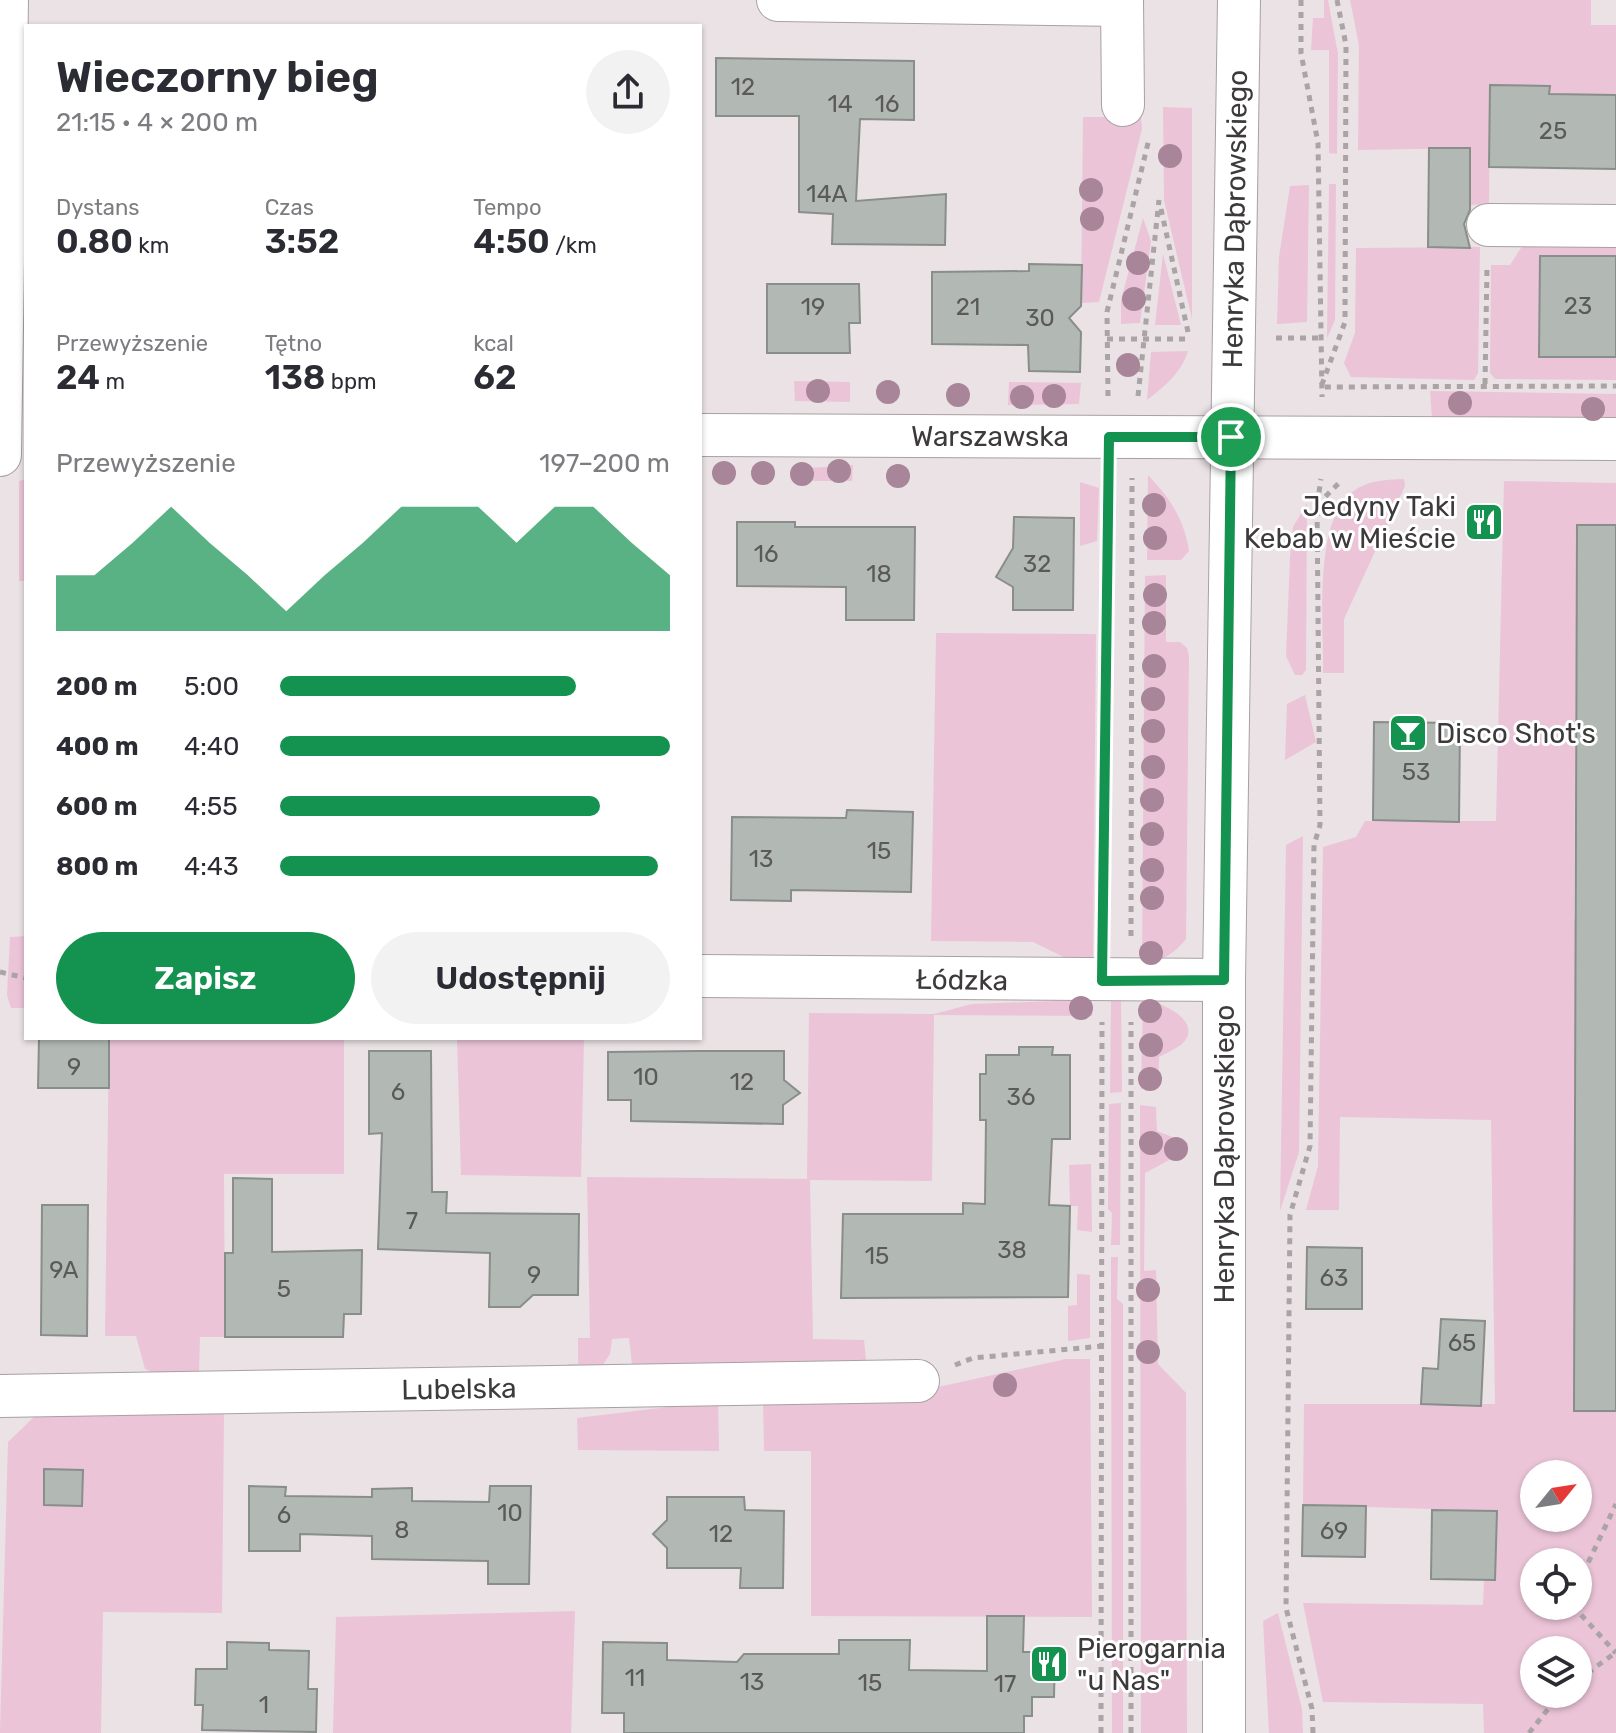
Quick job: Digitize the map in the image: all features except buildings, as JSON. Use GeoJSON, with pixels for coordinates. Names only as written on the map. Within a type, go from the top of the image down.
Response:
{"type":"FeatureCollection","features":[{"type":"Feature","properties":{"kind":"street"},"geometry":{"type":"LineString","coordinates":[[0,455],[7,0]]}},
{"type":"Feature","properties":{"kind":"street"},"geometry":{"type":"LineString","coordinates":[[778,0],[1122,2],[1138,116]]}},
{"type":"Feature","properties":{"kind":"street","name":"Henryka Dąbrowskiego"},"geometry":{"type":"LineString","coordinates":[[1224,1733],[1224,980],[1239,0]]}},
{"type":"Feature","properties":{"kind":"street"},"geometry":{"type":"LineString","coordinates":[[1488,225],[1616,226]]}},
{"type":"Feature","properties":{"kind":"street"},"geometry":{"type":"LineString","coordinates":[[0,432],[24,432]]}},
{"type":"Feature","properties":{"kind":"street","name":"Warszawska"},"geometry":{"type":"LineString","coordinates":[[702,435],[1616,439]]}},
{"type":"Feature","properties":{"kind":"street","name":"Łódzka"},"geometry":{"type":"LineString","coordinates":[[702,976],[1224,980]]}},
{"type":"Feature","properties":{"kind":"street","name":"Lubelska"},"geometry":{"type":"LineString","coordinates":[[0,1396],[918,1381]]}},
{"type":"Feature","properties":{"kind":"path"},"geometry":{"type":"LineString","coordinates":[[1301,0],[1301,53],[1318,143],[1322,438],[1317,505],[1320,825],[1314,845],[1310,1146],[1290,1215],[1286,1608],[1312,1709],[1313,1733]]}},
{"type":"Feature","properties":{"kind":"path"},"geometry":{"type":"LineString","coordinates":[[1321,387],[1345,322],[1346,45],[1337,0]]}},
{"type":"Feature","properties":{"kind":"path"},"geometry":{"type":"LineString","coordinates":[[1101,1733],[1102,981],[1109,437],[1107,312],[1138,116]]}},
{"type":"Feature","properties":{"kind":"path"},"geometry":{"type":"LineString","coordinates":[[1159,200],[1189,339]]}},
{"type":"Feature","properties":{"kind":"path"},"geometry":{"type":"LineString","coordinates":[[1485,384],[1488,225]]}},
{"type":"Feature","properties":{"kind":"path"},"geometry":{"type":"LineString","coordinates":[[1321,387],[1485,384],[1616,386]]}},
{"type":"Feature","properties":{"kind":"path"},"geometry":{"type":"LineString","coordinates":[[0,972],[24,978]]}},
{"type":"Feature","properties":{"kind":"path"},"geometry":{"type":"LineString","coordinates":[[918,1381],[973,1358],[1103,1346]]}},
{"type":"Feature","properties":{"kind":"path"},"geometry":{"type":"LineString","coordinates":[[1592,1555],[1616,1504]]}},
{"type":"Feature","properties":{"kind":"path"},"geometry":{"type":"LineString","coordinates":[[1586,1620],[1616,1653],[1592,1670]]}},
{"type":"Feature","properties":{"kind":"path"},"geometry":{"type":"LineString","coordinates":[[1529,1733],[1549,1708]]}},
{"type":"Feature","properties":{"kind":"shaded area"},"geometry":{"type":"Polygon","coordinates":[[[1324,0],[1328,0],[1338,54],[1337,154],[1329,153],[1329,50],[1311,50],[1313,18],[1324,18],[1324,0]]]}},
{"type":"Feature","properties":{"kind":"shaded area"},"geometry":{"type":"Polygon","coordinates":[[[1350,0],[1591,0],[1591,25],[1616,25],[1616,95],[1549,94],[1550,87],[1490,85],[1489,204],[1470,205],[1470,148],[1358,150],[1359,45],[1350,0]]]}},
{"type":"Feature","properties":{"kind":"shaded area"},"geometry":{"type":"Polygon","coordinates":[[[1163,107],[1192,108],[1192,319],[1164,200],[1163,107]]]}},
{"type":"Feature","properties":{"kind":"shaded area"},"geometry":{"type":"Polygon","coordinates":[[[1083,117],[1141,117],[1142,129],[1099,302],[1081,303],[1083,117]]]}},
{"type":"Feature","properties":{"kind":"shaded area"},"geometry":{"type":"Polygon","coordinates":[[[1329,184],[1336,184],[1335,320],[1327,338],[1329,184]]]}},
{"type":"Feature","properties":{"kind":"shaded area"},"geometry":{"type":"Polygon","coordinates":[[[1309,185],[1307,322],[1277,324],[1279,257],[1290,186],[1309,185]]]}},
{"type":"Feature","properties":{"kind":"shaded area"},"geometry":{"type":"Polygon","coordinates":[[[1143,218],[1151,241],[1140,323],[1121,324],[1121,300],[1143,218]]]}},
{"type":"Feature","properties":{"kind":"shaded area"},"geometry":{"type":"Polygon","coordinates":[[[1526,240],[1616,240],[1616,256],[1540,256],[1539,356],[1616,358],[1616,380],[1495,379],[1490,373],[1491,265],[1510,265],[1526,240]]]}},
{"type":"Feature","properties":{"kind":"shaded area"},"geometry":{"type":"Polygon","coordinates":[[[1480,247],[1478,373],[1474,380],[1351,377],[1344,363],[1355,333],[1356,248],[1480,247]]]}},
{"type":"Feature","properties":{"kind":"shaded area"},"geometry":{"type":"Polygon","coordinates":[[[1163,254],[1181,325],[1155,325],[1163,254]]]}},
{"type":"Feature","properties":{"kind":"shaded area"},"geometry":{"type":"Polygon","coordinates":[[[1188,351],[1177,372],[1147,400],[1151,352],[1188,351]]]}},
{"type":"Feature","properties":{"kind":"shaded area"},"geometry":{"type":"Polygon","coordinates":[[[794,381],[850,382],[850,402],[795,401],[794,381]]]}},
{"type":"Feature","properties":{"kind":"shaded area"},"geometry":{"type":"Polygon","coordinates":[[[1009,382],[1081,383],[1079,404],[1008,405],[1009,382]]]}},
{"type":"Feature","properties":{"kind":"shaded area"},"geometry":{"type":"Polygon","coordinates":[[[1430,391],[1616,394],[1616,421],[1432,418],[1430,391]]]}},
{"type":"Feature","properties":{"kind":"shaded area"},"geometry":{"type":"Polygon","coordinates":[[[853,465],[852,481],[794,481],[796,469],[853,465]]]}},
{"type":"Feature","properties":{"kind":"shaded area"},"geometry":{"type":"Polygon","coordinates":[[[1148,475],[1169,501],[1184,529],[1189,551],[1181,560],[1147,560],[1148,475]]]}},
{"type":"Feature","properties":{"kind":"shaded area"},"geometry":{"type":"Polygon","coordinates":[[[1404,479],[1405,486],[1344,619],[1344,673],[1323,673],[1323,577],[1331,528],[1339,508],[1351,493],[1363,485],[1404,479]]]}},
{"type":"Feature","properties":{"kind":"shaded area"},"geometry":{"type":"Polygon","coordinates":[[[24,480],[24,581],[19,581],[19,481],[24,480]]]}},
{"type":"Feature","properties":{"kind":"shaded area"},"geometry":{"type":"Polygon","coordinates":[[[1504,481],[1616,483],[1616,525],[1577,525],[1574,919],[1577,919],[1575,1411],[1616,1411],[1616,1733],[1484,1733],[1483,1704],[1323,1702],[1303,1603],[1483,1605],[1484,1580],[1495,1580],[1496,1511],[1303,1505],[1304,1404],[1495,1404],[1491,1120],[1340,1117],[1339,1210],[1306,1210],[1318,1166],[1323,847],[1356,837],[1365,821],[1496,821],[1504,481]]]}},
{"type":"Feature","properties":{"kind":"shaded area"},"geometry":{"type":"Polygon","coordinates":[[[1080,482],[1099,488],[1097,541],[1080,546],[1080,482]]]}},
{"type":"Feature","properties":{"kind":"shaded area"},"geometry":{"type":"Polygon","coordinates":[[[1307,503],[1306,670],[1302,675],[1295,675],[1286,656],[1290,557],[1293,527],[1307,503]]]}},
{"type":"Feature","properties":{"kind":"shaded area"},"geometry":{"type":"Polygon","coordinates":[[[1166,575],[1166,642],[1180,642],[1187,648],[1189,656],[1186,939],[1167,956],[1142,962],[1145,576],[1166,575]]]}},
{"type":"Feature","properties":{"kind":"shaded area"},"geometry":{"type":"Polygon","coordinates":[[[936,633],[1096,634],[1093,960],[1076,963],[1033,942],[931,941],[936,633]]]}},
{"type":"Feature","properties":{"kind":"shaded area"},"geometry":{"type":"Polygon","coordinates":[[[1305,695],[1316,742],[1285,760],[1287,704],[1305,695]]]}},
{"type":"Feature","properties":{"kind":"shaded area"},"geometry":{"type":"Polygon","coordinates":[[[1303,836],[1299,1152],[1280,1211],[1286,845],[1303,836]]]}},
{"type":"Feature","properties":{"kind":"shaded area"},"geometry":{"type":"Polygon","coordinates":[[[24,936],[24,1008],[11,1008],[7,995],[10,937],[24,936]]]}},
{"type":"Feature","properties":{"kind":"shaded area"},"geometry":{"type":"Polygon","coordinates":[[[1084,1000],[1093,1007],[1092,1016],[934,1015],[932,1181],[810,1180],[813,1339],[864,1340],[867,1370],[633,1373],[629,1338],[612,1339],[610,1354],[602,1366],[568,1375],[568,1364],[578,1364],[578,1338],[590,1338],[587,1177],[807,1179],[809,1013],[934,1014],[972,1004],[1084,1000]]]}},
{"type":"Feature","properties":{"kind":"shaded area"},"geometry":{"type":"Polygon","coordinates":[[[1143,1000],[1169,1008],[1184,1020],[1188,1028],[1188,1036],[1182,1044],[1159,1057],[1158,1089],[1141,1089],[1143,1000]]]}},
{"type":"Feature","properties":{"kind":"shaded area"},"geometry":{"type":"Polygon","coordinates":[[[1111,1001],[1121,1001],[1122,1092],[1110,1093],[1111,1001]]]}},
{"type":"Feature","properties":{"kind":"shaded area"},"geometry":{"type":"Polygon","coordinates":[[[109,1040],[344,1040],[344,1174],[224,1174],[225,1337],[200,1337],[199,1372],[158,1375],[145,1369],[136,1336],[105,1336],[109,1040]]]}},
{"type":"Feature","properties":{"kind":"shaded area"},"geometry":{"type":"Polygon","coordinates":[[[457,1040],[584,1040],[581,1177],[461,1175],[457,1040]]]}},
{"type":"Feature","properties":{"kind":"shaded area"},"geometry":{"type":"Polygon","coordinates":[[[1121,1103],[1120,1245],[1111,1245],[1112,1213],[1108,1209],[1109,1104],[1121,1103]]]}},
{"type":"Feature","properties":{"kind":"shaded area"},"geometry":{"type":"Polygon","coordinates":[[[1140,1105],[1156,1107],[1157,1131],[1188,1143],[1188,1150],[1145,1173],[1144,1271],[1156,1270],[1158,1364],[1186,1393],[1187,1733],[1141,1733],[1140,1105]]]}},
{"type":"Feature","properties":{"kind":"shaded area"},"geometry":{"type":"Polygon","coordinates":[[[1091,1164],[1092,1232],[1077,1230],[1078,1206],[1070,1206],[1069,1165],[1091,1164]]]}},
{"type":"Feature","properties":{"kind":"shaded area"},"geometry":{"type":"Polygon","coordinates":[[[1111,1257],[1118,1257],[1117,1299],[1123,1304],[1123,1733],[1112,1733],[1111,1257]]]}},
{"type":"Feature","properties":{"kind":"shaded area"},"geometry":{"type":"Polygon","coordinates":[[[1077,1274],[1090,1275],[1090,1338],[1068,1341],[1068,1306],[1077,1305],[1077,1274]]]}},
{"type":"Feature","properties":{"kind":"shaded area"},"geometry":{"type":"Polygon","coordinates":[[[1066,1359],[1090,1359],[1092,1617],[811,1616],[811,1451],[764,1451],[763,1400],[915,1392],[1066,1359]]]}},
{"type":"Feature","properties":{"kind":"shaded area"},"geometry":{"type":"Polygon","coordinates":[[[718,1401],[719,1451],[578,1450],[577,1418],[718,1401]]]}},
{"type":"Feature","properties":{"kind":"shaded area"},"geometry":{"type":"Polygon","coordinates":[[[59,1410],[224,1414],[222,1613],[103,1612],[101,1733],[0,1733],[8,1442],[37,1414],[59,1410]]]}},
{"type":"Feature","properties":{"kind":"shaded area"},"geometry":{"type":"Polygon","coordinates":[[[575,1611],[571,1733],[333,1733],[336,1617],[575,1611]]]}},
{"type":"Feature","properties":{"kind":"shaded area"},"geometry":{"type":"Polygon","coordinates":[[[1278,1613],[1302,1709],[1303,1733],[1269,1733],[1263,1621],[1278,1613]]]}},
{"type":"Feature","properties":{"kind":"place","name":"Jedyny Taki Kebab w Mieście"},"geometry":{"type":"Point","coordinates":[1484,522]}},
{"type":"Feature","properties":{"kind":"place","name":"Disco Shot's"},"geometry":{"type":"Point","coordinates":[1408,733]}},
{"type":"Feature","properties":{"kind":"place","name":"Pierogarnia \"u Nas\""},"geometry":{"type":"Point","coordinates":[1049,1664]}},
{"type":"Feature","properties":{"kind":"route"},"geometry":{"type":"LineString","coordinates":[[1109,437],[1231,437],[1224,980],[1102,981],[1109,437]]}}]}
